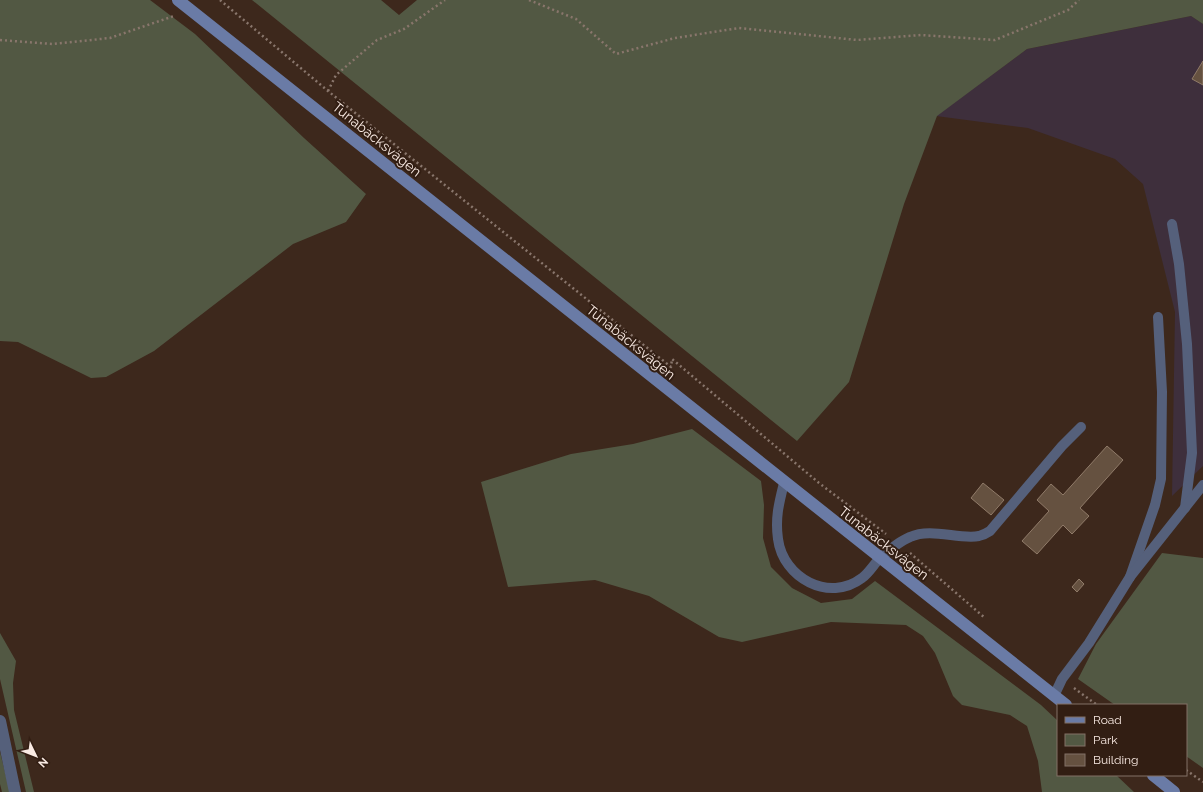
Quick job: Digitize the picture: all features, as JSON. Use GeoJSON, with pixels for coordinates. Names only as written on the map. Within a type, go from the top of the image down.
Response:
{"type":"FeatureCollection","features":[{"type":"Feature","properties":{"kind":"street","name":"Tunabäcksvägen"},"geometry":{"type":"LineString","coordinates":[[178,0],[784,483],[1065,704]]}},
{"type":"Feature","properties":{"kind":"street"},"geometry":{"type":"LineString","coordinates":[[0,721],[15,792]]}},
{"type":"Feature","properties":{"kind":"street"},"geometry":{"type":"LineString","coordinates":[[1154,776],[1174,792]]}},
{"type":"Feature","properties":{"kind":"lane"},"geometry":{"type":"LineString","coordinates":[[1172,224],[1179,264],[1187,344],[1192,453],[1185,508]]}},
{"type":"Feature","properties":{"kind":"lane"},"geometry":{"type":"LineString","coordinates":[[1130,577],[1155,505],[1161,479],[1162,392],[1158,317]]}},
{"type":"Feature","properties":{"kind":"lane"},"geometry":{"type":"LineString","coordinates":[[784,483],[776,513],[778,541],[784,561],[799,577],[820,588],[841,588],[862,578],[880,558],[910,536],[928,533],[979,536],[990,531],[1062,446],[1081,427]]}},
{"type":"Feature","properties":{"kind":"lane"},"geometry":{"type":"LineString","coordinates":[[1054,696],[1062,679],[1089,643],[1130,577],[1203,485]]}},
{"type":"Feature","properties":{"kind":"path"},"geometry":{"type":"LineString","coordinates":[[220,0],[328,92],[671,367],[672,359],[819,483],[900,544],[988,620]]}},
{"type":"Feature","properties":{"kind":"path"},"geometry":{"type":"LineString","coordinates":[[328,92],[336,76],[376,40],[404,29],[445,0]]}},
{"type":"Feature","properties":{"kind":"path"},"geometry":{"type":"LineString","coordinates":[[529,0],[576,19],[616,54],[675,38],[739,28],[858,40],[921,35],[995,40],[1068,10],[1079,0]]}},
{"type":"Feature","properties":{"kind":"path"},"geometry":{"type":"LineString","coordinates":[[0,40],[53,44],[110,38],[192,11]]}},
{"type":"Feature","properties":{"kind":"path"},"geometry":{"type":"LineString","coordinates":[[1187,771],[1203,782]]}},
{"type":"Feature","properties":{"kind":"shaded area"},"geometry":{"type":"Polygon","coordinates":[[[1191,16],[1203,24],[1203,466],[1172,496],[1175,312],[1143,184],[1115,159],[1028,128],[936,116],[1027,49],[1191,16]]]}},
{"type":"Feature","properties":{"kind":"green space"},"geometry":{"type":"Polygon","coordinates":[[[0,0],[150,0],[195,34],[304,138],[366,194],[346,222],[293,244],[154,351],[106,377],[91,378],[18,342],[0,341],[0,0]]]}},
{"type":"Feature","properties":{"kind":"green space"},"geometry":{"type":"Polygon","coordinates":[[[252,0],[381,0],[399,15],[417,0],[1203,0],[1203,24],[1191,16],[1027,49],[937,116],[904,204],[849,382],[797,441],[252,0]]]}},
{"type":"Feature","properties":{"kind":"green space"},"geometry":{"type":"Polygon","coordinates":[[[692,429],[761,481],[764,505],[763,538],[771,567],[792,588],[821,603],[852,599],[875,581],[1041,705],[1057,720],[1057,776],[1117,776],[1134,792],[1042,792],[1038,761],[1027,726],[1010,715],[962,705],[953,696],[935,653],[923,636],[906,625],[831,622],[742,642],[719,637],[649,596],[595,580],[508,587],[481,482],[571,454],[633,444],[692,429]]]}},
{"type":"Feature","properties":{"kind":"green space"},"geometry":{"type":"Polygon","coordinates":[[[1162,553],[1203,558],[1203,768],[1187,757],[1187,704],[1114,704],[1078,679],[1096,644],[1162,553]]]}},
{"type":"Feature","properties":{"kind":"green space"},"geometry":{"type":"Polygon","coordinates":[[[0,633],[16,661],[13,683],[14,710],[34,792],[26,792],[0,679],[0,633]]]}},
{"type":"Feature","properties":{"kind":"green space"},"geometry":{"type":"Polygon","coordinates":[[[0,752],[10,792],[2,792],[0,784],[0,752]]]}},
{"type":"Feature","properties":{"kind":"building"},"geometry":{"type":"Polygon","coordinates":[[[1203,61],[1203,85],[1192,79],[1203,61]]]}},
{"type":"Feature","properties":{"kind":"building"},"geometry":{"type":"Polygon","coordinates":[[[1107,446],[1123,460],[1080,508],[1089,516],[1072,534],[1063,525],[1037,554],[1022,541],[1049,511],[1037,500],[1051,484],[1063,495],[1107,446]]]}},
{"type":"Feature","properties":{"kind":"building"},"geometry":{"type":"Polygon","coordinates":[[[983,483],[1004,500],[991,515],[971,498],[983,483]]]}},
{"type":"Feature","properties":{"kind":"building"},"geometry":{"type":"Polygon","coordinates":[[[1079,579],[1084,584],[1077,592],[1072,587],[1079,579]]]}}]}
